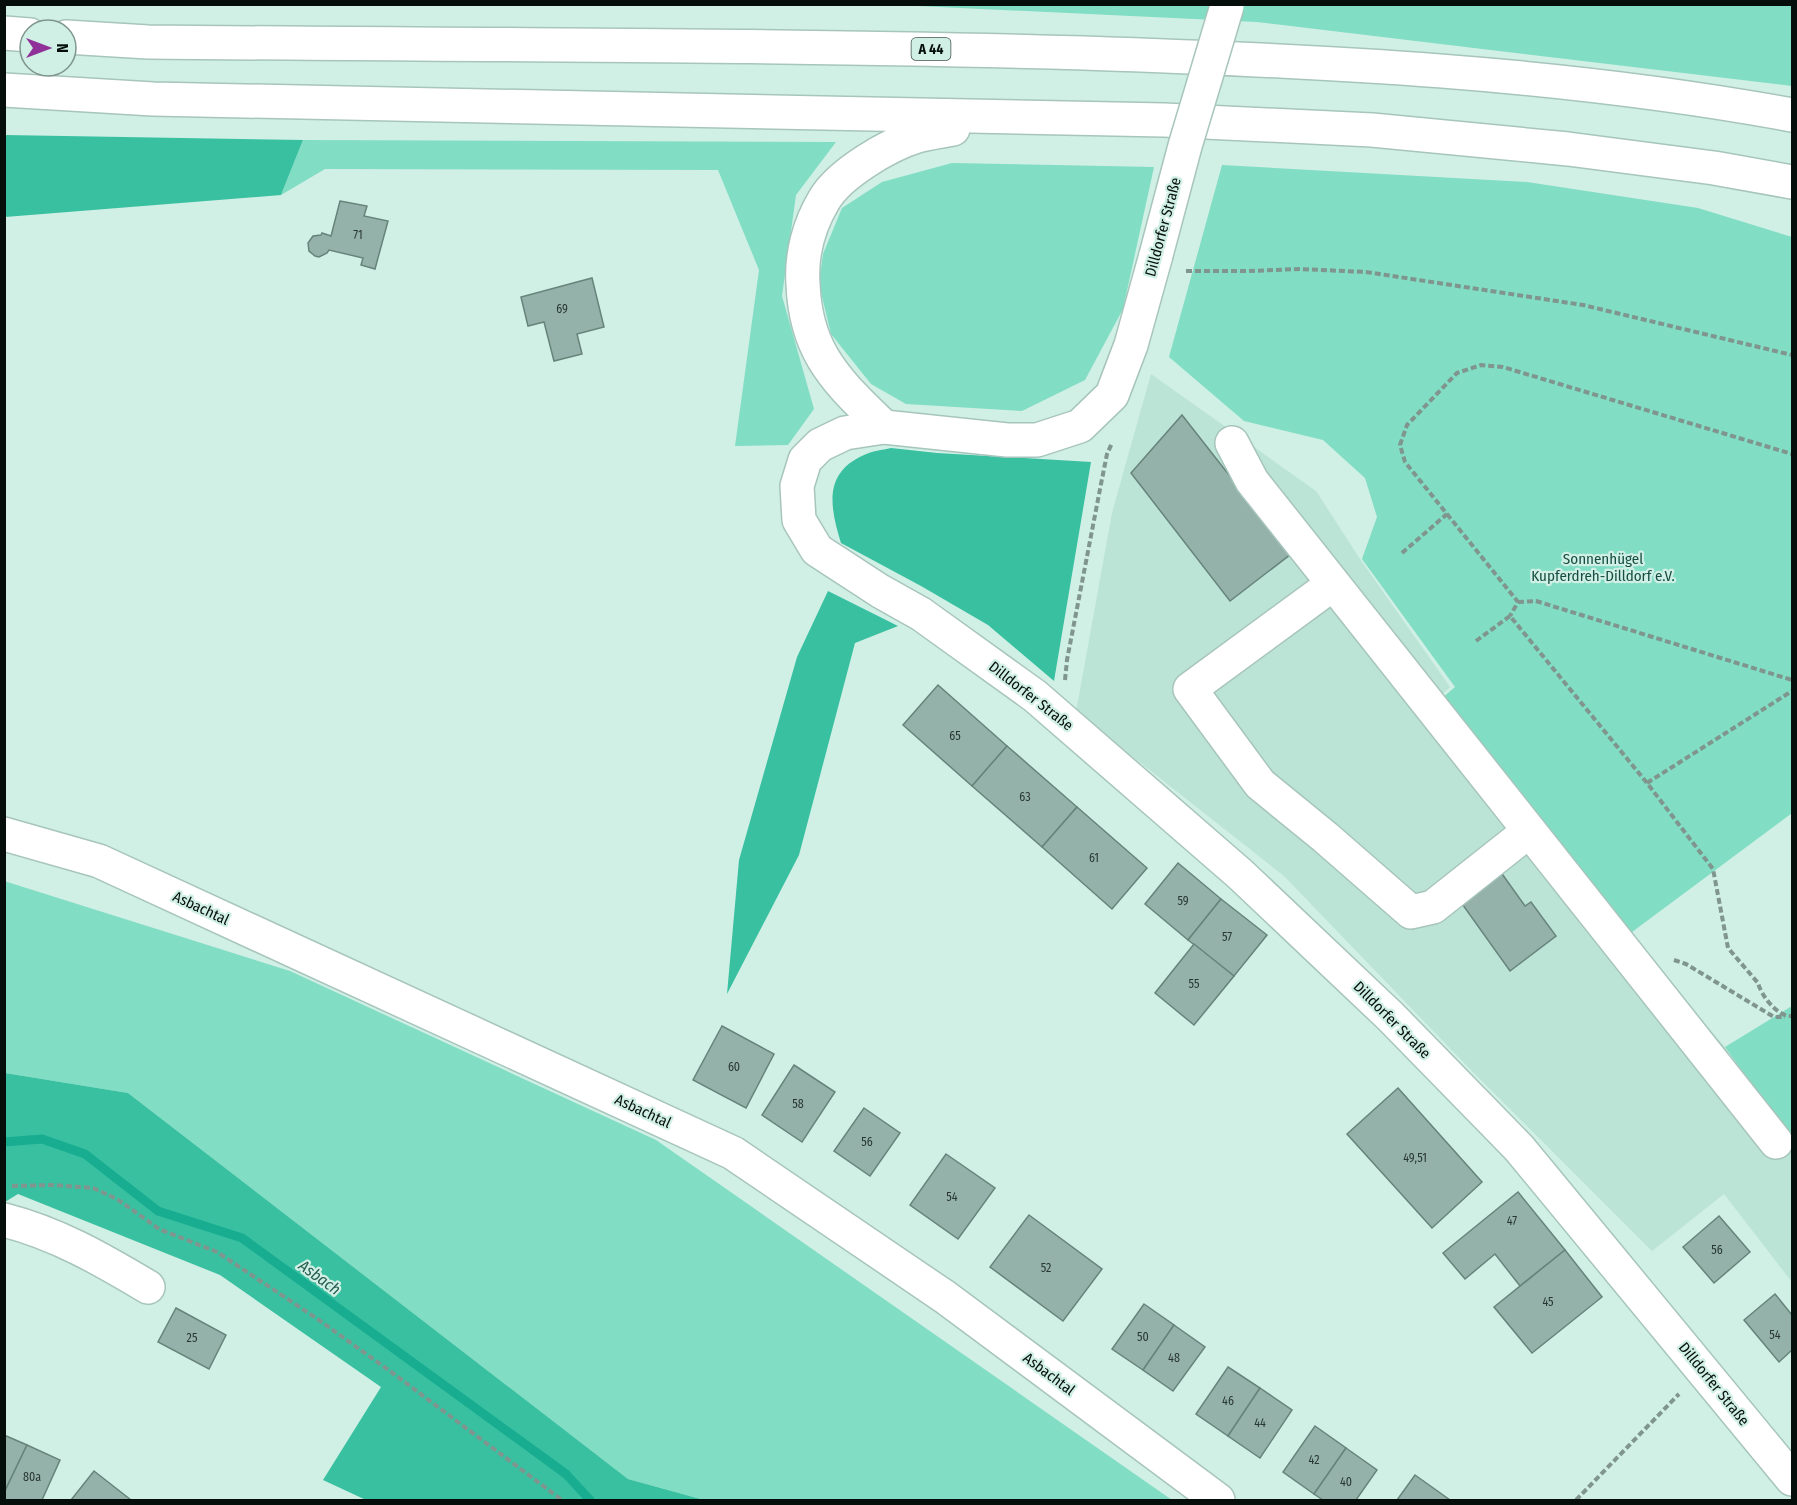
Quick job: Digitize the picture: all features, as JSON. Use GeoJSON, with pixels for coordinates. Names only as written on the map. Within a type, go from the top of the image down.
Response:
{"type":"FeatureCollection","features":[{"type":"Feature","properties":{"kind":"main road","name":"Dilldorfer Straße"},"geometry":{"type":"LineString","coordinates":[[1227,5],[1185,146],[1131,345],[1112,395],[1080,426],[1037,440],[1007,440],[884,427],[845,433],[820,445],[805,460],[797,486],[799,520],[817,550],[880,591],[921,614],[1035,696],[1240,874],[1390,1016],[1519,1148],[1792,1479]]}},
{"type":"Feature","properties":{"kind":"main road","name":"A 44"},"geometry":{"type":"LineString","coordinates":[[78,38],[148,42],[954,49],[1186,57],[1374,66],[1576,83],[1722,102],[1792,115]]}},
{"type":"Feature","properties":{"kind":"main road"},"geometry":{"type":"LineString","coordinates":[[4,90],[153,99],[1164,120],[1372,130],[1579,150],[1714,168],[1792,182]]}},
{"type":"Feature","properties":{"kind":"main road"},"geometry":{"type":"LineString","coordinates":[[884,427],[845,390],[823,358],[811,331],[804,302],[802,267],[810,230],[825,199],[843,179],[876,154],[916,136],[1008,118]]}},
{"type":"Feature","properties":{"kind":"main road"},"geometry":{"type":"LineString","coordinates":[[1233,443],[1252,481],[1776,1142]]}},
{"type":"Feature","properties":{"kind":"main road"},"geometry":{"type":"LineString","coordinates":[[1333,584],[1190,689],[1260,784],[1411,912],[1433,907],[1529,831]]}},
{"type":"Feature","properties":{"kind":"main road","name":"Asbachtal"},"geometry":{"type":"LineString","coordinates":[[4,834],[99,861],[733,1153],[945,1297],[1218,1500]]}},
{"type":"Feature","properties":{"kind":"main road"},"geometry":{"type":"LineString","coordinates":[[4,1220],[47,1233],[91,1253],[148,1287]]}},
{"type":"Feature","properties":{"kind":"path"},"geometry":{"type":"LineString","coordinates":[[1154,262],[1249,272],[1300,269],[1366,272],[1583,305],[1792,355]]}},
{"type":"Feature","properties":{"kind":"path"},"geometry":{"type":"LineString","coordinates":[[1518,602],[1405,462],[1400,445],[1407,425],[1456,373],[1480,365],[1503,367],[1792,454]]}},
{"type":"Feature","properties":{"kind":"path"},"geometry":{"type":"LineString","coordinates":[[1067,660],[1101,484]]}},
{"type":"Feature","properties":{"kind":"path"},"geometry":{"type":"LineString","coordinates":[[1402,553],[1447,514]]}},
{"type":"Feature","properties":{"kind":"path"},"geometry":{"type":"LineString","coordinates":[[1518,602],[1536,601],[1792,680]]}},
{"type":"Feature","properties":{"kind":"path"},"geometry":{"type":"LineString","coordinates":[[1476,642],[1510,615],[1518,602]]}},
{"type":"Feature","properties":{"kind":"path"},"geometry":{"type":"LineString","coordinates":[[1510,615],[1647,783],[1713,869],[1728,948],[1758,983],[1760,990],[1773,1006],[1782,1014],[1792,1016]]}},
{"type":"Feature","properties":{"kind":"path"},"geometry":{"type":"LineString","coordinates":[[1647,783],[1792,691]]}},
{"type":"Feature","properties":{"kind":"path"},"geometry":{"type":"LineString","coordinates":[[1686,964],[1774,1017],[1792,1016]]}},
{"type":"Feature","properties":{"kind":"path"},"geometry":{"type":"LineString","coordinates":[[4,1186],[53,1185],[93,1188],[117,1199],[159,1229],[217,1252],[390,1371],[562,1500]]}},
{"type":"Feature","properties":{"kind":"path"},"geometry":{"type":"LineString","coordinates":[[1576,1500],[1703,1370]]}},
{"type":"Feature","properties":{"kind":"shaded area"},"geometry":{"type":"Polygon","coordinates":[[[1151,374],[1316,491],[1360,559],[1450,687],[1437,699],[1628,938],[1725,1047],[1792,1140],[1792,1282],[1724,1194],[1652,1251],[1468,1067],[1284,876],[1076,712],[1112,513],[1151,374]]]}},
{"type":"Feature","properties":{"kind":"green space"},"geometry":{"type":"Polygon","coordinates":[[[897,5],[1792,5],[1792,86],[1257,22],[897,5]]]}},
{"type":"Feature","properties":{"kind":"green space"},"geometry":{"type":"Polygon","coordinates":[[[5,135],[303,140],[281,195],[5,217],[5,135]]]}},
{"type":"Feature","properties":{"kind":"green space"},"geometry":{"type":"Polygon","coordinates":[[[303,140],[836,142],[796,195],[782,296],[814,409],[788,445],[735,446],[759,270],[718,170],[325,169],[281,195],[303,140]]]}},
{"type":"Feature","properties":{"kind":"green space"},"geometry":{"type":"Polygon","coordinates":[[[952,163],[1154,167],[1123,309],[1085,380],[1022,411],[906,404],[871,384],[831,334],[819,284],[823,254],[842,208],[882,182],[952,163]]]}},
{"type":"Feature","properties":{"kind":"green space","name":"Sonnenhügel Kupferdreh-Dilldorf e.V."},"geometry":{"type":"Polygon","coordinates":[[[1222,165],[1527,182],[1698,208],[1792,237],[1792,813],[1628,935],[1441,699],[1455,687],[1362,559],[1377,517],[1365,478],[1323,440],[1244,421],[1169,357],[1222,165]]]}},
{"type":"Feature","properties":{"kind":"green space"},"geometry":{"type":"Polygon","coordinates":[[[891,448],[1091,462],[1054,681],[988,625],[841,543],[834,517],[833,492],[836,481],[851,462],[867,454],[891,448]]]}},
{"type":"Feature","properties":{"kind":"green space"},"geometry":{"type":"Polygon","coordinates":[[[828,591],[898,626],[855,643],[799,855],[727,994],[739,860],[797,657],[828,591]]]}},
{"type":"Feature","properties":{"kind":"green space"},"geometry":{"type":"Polygon","coordinates":[[[4,881],[290,971],[656,1140],[1172,1500],[704,1500],[628,1479],[128,1093],[5,1073],[4,881]]]}},
{"type":"Feature","properties":{"kind":"green space"},"geometry":{"type":"Polygon","coordinates":[[[1792,1006],[1792,1140],[1725,1047],[1792,1006]]]}},
{"type":"Feature","properties":{"kind":"green space"},"geometry":{"type":"Polygon","coordinates":[[[5,1073],[128,1093],[628,1479],[704,1500],[366,1500],[323,1480],[381,1387],[220,1275],[18,1194],[5,1202],[5,1073]]]}},
{"type":"Feature","properties":{"kind":"building"},"geometry":{"type":"Polygon","coordinates":[[[340,201],[367,206],[364,216],[388,221],[375,269],[361,265],[363,258],[329,250],[319,257],[309,251],[308,243],[313,236],[322,233],[331,236],[340,201]]]}},
{"type":"Feature","properties":{"kind":"building"},"geometry":{"type":"Polygon","coordinates":[[[592,278],[604,327],[577,334],[582,354],[554,361],[544,322],[528,326],[521,297],[592,278]]]}},
{"type":"Feature","properties":{"kind":"building"},"geometry":{"type":"Polygon","coordinates":[[[1182,415],[1291,554],[1230,601],[1131,473],[1182,415]]]}},
{"type":"Feature","properties":{"kind":"building"},"geometry":{"type":"Polygon","coordinates":[[[938,685],[1007,746],[972,786],[903,725],[938,685]]]}},
{"type":"Feature","properties":{"kind":"building"},"geometry":{"type":"Polygon","coordinates":[[[1007,746],[1077,807],[1042,847],[972,786],[1007,746]]]}},
{"type":"Feature","properties":{"kind":"building"},"geometry":{"type":"Polygon","coordinates":[[[1077,807],[1147,868],[1112,909],[1042,847],[1077,807]]]}},
{"type":"Feature","properties":{"kind":"building"},"geometry":{"type":"Polygon","coordinates":[[[1178,863],[1221,899],[1188,940],[1145,904],[1178,863]]]}},
{"type":"Feature","properties":{"kind":"building"},"geometry":{"type":"Polygon","coordinates":[[[1500,871],[1525,906],[1531,902],[1556,936],[1510,971],[1460,901],[1500,871]]]}},
{"type":"Feature","properties":{"kind":"building"},"geometry":{"type":"Polygon","coordinates":[[[1221,899],[1267,935],[1234,976],[1188,940],[1221,899]]]}},
{"type":"Feature","properties":{"kind":"building"},"geometry":{"type":"Polygon","coordinates":[[[1194,944],[1234,976],[1194,1025],[1155,993],[1194,944]]]}},
{"type":"Feature","properties":{"kind":"building"},"geometry":{"type":"Polygon","coordinates":[[[722,1026],[774,1054],[746,1108],[693,1080],[722,1026]]]}},
{"type":"Feature","properties":{"kind":"building"},"geometry":{"type":"Polygon","coordinates":[[[794,1065],[835,1092],[802,1142],[762,1115],[794,1065]]]}},
{"type":"Feature","properties":{"kind":"building"},"geometry":{"type":"Polygon","coordinates":[[[1398,1088],[1482,1182],[1432,1228],[1347,1134],[1398,1088]]]}},
{"type":"Feature","properties":{"kind":"building"},"geometry":{"type":"Polygon","coordinates":[[[864,1108],[900,1133],[870,1176],[834,1151],[864,1108]]]}},
{"type":"Feature","properties":{"kind":"building"},"geometry":{"type":"Polygon","coordinates":[[[946,1154],[995,1188],[958,1239],[910,1205],[946,1154]]]}},
{"type":"Feature","properties":{"kind":"building"},"geometry":{"type":"Polygon","coordinates":[[[1518,1192],[1565,1250],[1520,1286],[1495,1254],[1465,1279],[1443,1253],[1518,1192]]]}},
{"type":"Feature","properties":{"kind":"building"},"geometry":{"type":"Polygon","coordinates":[[[1029,1215],[1102,1269],[1063,1321],[990,1267],[1029,1215]]]}},
{"type":"Feature","properties":{"kind":"building"},"geometry":{"type":"Polygon","coordinates":[[[1719,1216],[1750,1252],[1714,1283],[1683,1247],[1719,1216]]]}},
{"type":"Feature","properties":{"kind":"building"},"geometry":{"type":"Polygon","coordinates":[[[1565,1250],[1602,1297],[1532,1353],[1494,1307],[1565,1250]]]}},
{"type":"Feature","properties":{"kind":"building"},"geometry":{"type":"Polygon","coordinates":[[[1775,1294],[1792,1315],[1792,1350],[1779,1362],[1744,1320],[1775,1294]]]}},
{"type":"Feature","properties":{"kind":"building"},"geometry":{"type":"Polygon","coordinates":[[[1144,1304],[1174,1325],[1143,1370],[1112,1349],[1144,1304]]]}},
{"type":"Feature","properties":{"kind":"building"},"geometry":{"type":"Polygon","coordinates":[[[176,1308],[226,1335],[209,1369],[158,1342],[176,1308]]]}},
{"type":"Feature","properties":{"kind":"building"},"geometry":{"type":"Polygon","coordinates":[[[1174,1325],[1205,1347],[1173,1391],[1143,1370],[1174,1325]]]}},
{"type":"Feature","properties":{"kind":"building"},"geometry":{"type":"Polygon","coordinates":[[[1228,1367],[1260,1388],[1228,1436],[1196,1414],[1228,1367]]]}},
{"type":"Feature","properties":{"kind":"building"},"geometry":{"type":"Polygon","coordinates":[[[1260,1388],[1292,1410],[1260,1458],[1228,1436],[1260,1388]]]}},
{"type":"Feature","properties":{"kind":"building"},"geometry":{"type":"Polygon","coordinates":[[[1315,1426],[1346,1448],[1314,1494],[1283,1472],[1315,1426]]]}},
{"type":"Feature","properties":{"kind":"building"},"geometry":{"type":"Polygon","coordinates":[[[4,1435],[27,1445],[4,1493],[4,1435]]]}},
{"type":"Feature","properties":{"kind":"building"},"geometry":{"type":"Polygon","coordinates":[[[27,1445],[60,1460],[42,1500],[4,1500],[4,1493],[27,1445]]]}},
{"type":"Feature","properties":{"kind":"building"},"geometry":{"type":"Polygon","coordinates":[[[1346,1448],[1377,1470],[1356,1500],[1323,1500],[1314,1494],[1346,1448]]]}},
{"type":"Feature","properties":{"kind":"building"},"geometry":{"type":"Polygon","coordinates":[[[94,1471],[131,1500],[71,1500],[94,1471]]]}},
{"type":"Feature","properties":{"kind":"building"},"geometry":{"type":"Polygon","coordinates":[[[1415,1475],[1450,1500],[1397,1500],[1415,1475]]]}},
{"type":"Feature","properties":{"kind":"waterway","name":"Asbach"},"geometry":{"type":"LineString","coordinates":[[4,1142],[42,1139],[85,1154],[158,1211],[242,1238],[566,1474],[590,1500]]}}]}
